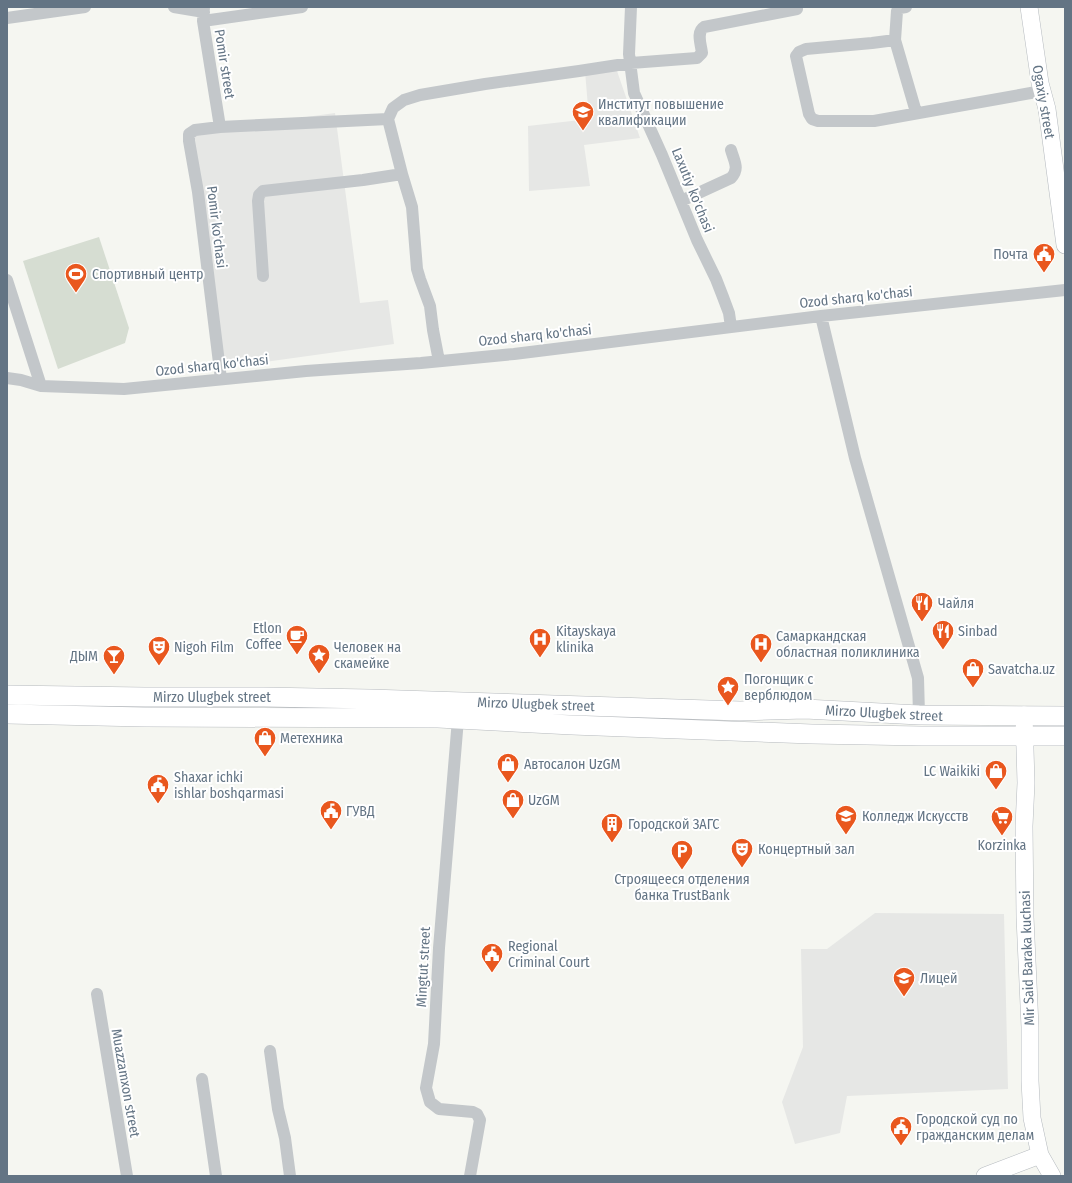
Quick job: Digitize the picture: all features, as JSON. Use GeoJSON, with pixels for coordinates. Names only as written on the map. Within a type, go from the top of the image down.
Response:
{"type":"FeatureCollection","features":[{"type":"Feature","properties":{"kind":"main road","name":"Mirzo Ulugbek street"},"geometry":{"type":"LineString","coordinates":[[7,695],[145,698],[264,697],[740,711],[805,709],[919,715],[1065,716]]}},
{"type":"Feature","properties":{"kind":"main road","name":"Mirzo Ulugbek street"},"geometry":{"type":"LineString","coordinates":[[7,714],[144,717],[369,717],[458,719],[572,725],[804,733],[921,736],[1065,736]]}},
{"type":"Feature","properties":{"kind":"street"},"geometry":{"type":"LineString","coordinates":[[7,18],[85,7]]}},
{"type":"Feature","properties":{"kind":"street"},"geometry":{"type":"LineString","coordinates":[[174,7],[204,13],[302,7]]}},
{"type":"Feature","properties":{"kind":"street","name":"Laxutiy ko'chasi"},"geometry":{"type":"LineString","coordinates":[[631,7],[629,54],[634,93],[662,155],[697,240],[716,279],[729,313],[731,327]]}},
{"type":"Feature","properties":{"kind":"street"},"geometry":{"type":"LineString","coordinates":[[906,7],[900,8],[898,11],[895,40],[916,112]]}},
{"type":"Feature","properties":{"kind":"street","name":"Ogaxiy street"},"geometry":{"type":"LineString","coordinates":[[1029,7],[1040,83],[1047,109],[1065,245]]}},
{"type":"Feature","properties":{"kind":"street"},"geometry":{"type":"LineString","coordinates":[[439,361],[430,306],[417,269],[412,207],[388,118],[393,108],[404,100],[420,95],[487,83],[579,72],[630,64],[697,58],[702,53],[699,33],[704,26],[797,8]]}},
{"type":"Feature","properties":{"kind":"street","name":"Pomir street"},"geometry":{"type":"LineString","coordinates":[[204,13],[220,126]]}},
{"type":"Feature","properties":{"kind":"street"},"geometry":{"type":"LineString","coordinates":[[895,40],[806,49],[799,52],[796,56],[809,114],[812,119],[874,120],[1042,91]]}},
{"type":"Feature","properties":{"kind":"street","name":"Pomir ko'chasi"},"geometry":{"type":"LineString","coordinates":[[220,379],[198,192],[188,138],[189,134],[195,130],[220,126],[388,118]]}},
{"type":"Feature","properties":{"kind":"street"},"geometry":{"type":"LineString","coordinates":[[680,201],[731,178],[735,174],[736,168],[731,150]]}},
{"type":"Feature","properties":{"kind":"street"},"geometry":{"type":"LineString","coordinates":[[263,276],[258,201],[259,195],[263,191],[363,180],[402,174]]}},
{"type":"Feature","properties":{"kind":"street"},"geometry":{"type":"LineString","coordinates":[[7,280],[41,386]]}},
{"type":"Feature","properties":{"kind":"street","name":"Ozod sharq ko'chasi"},"geometry":{"type":"LineString","coordinates":[[7,378],[21,380],[41,386],[124,389],[306,371],[514,354],[821,316],[1065,290]]}},
{"type":"Feature","properties":{"kind":"street"},"geometry":{"type":"LineString","coordinates":[[821,316],[856,458],[918,678],[919,715]]}},
{"type":"Feature","properties":{"kind":"street","name":"Mir Said Baraka kuchasi"},"geometry":{"type":"LineString","coordinates":[[1024,715],[1026,783],[1024,826],[1025,917],[1032,1118],[1040,1155],[1052,1176]]}},
{"type":"Feature","properties":{"kind":"street","name":"Mingtut street"},"geometry":{"type":"LineString","coordinates":[[458,719],[439,948],[434,1044],[426,1088],[430,1102],[439,1109],[473,1112],[480,1120],[470,1176]]}},
{"type":"Feature","properties":{"kind":"street","name":"Muazzamxon street"},"geometry":{"type":"LineString","coordinates":[[97,994],[127,1176]]}},
{"type":"Feature","properties":{"kind":"street"},"geometry":{"type":"LineString","coordinates":[[270,1051],[278,1109],[290,1176]]}},
{"type":"Feature","properties":{"kind":"street"},"geometry":{"type":"LineString","coordinates":[[202,1079],[216,1176]]}},
{"type":"Feature","properties":{"kind":"street"},"geometry":{"type":"LineString","coordinates":[[986,1176],[1040,1155]]}},
{"type":"Feature","properties":{"kind":"shaded area","name":"Институт повышение квалификации"},"geometry":{"type":"Polygon","coordinates":[[[616,68],[640,138],[584,145],[590,186],[529,191],[528,126],[589,119],[585,71],[616,68]]]}},
{"type":"Feature","properties":{"kind":"shaded area"},"geometry":{"type":"Polygon","coordinates":[[[335,113],[360,303],[388,300],[394,344],[222,368],[191,133],[335,113]]]}},
{"type":"Feature","properties":{"kind":"shaded area","name":"Спортивный центр"},"geometry":{"type":"Polygon","coordinates":[[[99,237],[129,328],[125,343],[58,369],[23,261],[99,237]]]}},
{"type":"Feature","properties":{"kind":"shaded area","name":"Лицей"},"geometry":{"type":"Polygon","coordinates":[[[875,913],[1004,914],[1008,1089],[847,1096],[840,1133],[795,1144],[782,1102],[803,1047],[801,949],[827,949],[875,913]]]}},
{"type":"Feature","properties":{"kind":"place","name":"Институт повышение квалификации"},"geometry":{"type":"Point","coordinates":[583,132]}},
{"type":"Feature","properties":{"kind":"place","name":"Почта"},"geometry":{"type":"Point","coordinates":[1044,274]}},
{"type":"Feature","properties":{"kind":"place","name":"Спортивный центр"},"geometry":{"type":"Point","coordinates":[76,294]}},
{"type":"Feature","properties":{"kind":"place","name":"Чайля"},"geometry":{"type":"Point","coordinates":[922,622]}},
{"type":"Feature","properties":{"kind":"place","name":"Sinbad"},"geometry":{"type":"Point","coordinates":[943,650]}},
{"type":"Feature","properties":{"kind":"place","name":"Etlon Coffee"},"geometry":{"type":"Point","coordinates":[297,656]}},
{"type":"Feature","properties":{"kind":"place","name":"Kitayskaya klinika"},"geometry":{"type":"Point","coordinates":[540,658]}},
{"type":"Feature","properties":{"kind":"place","name":"Самаркандская областная поликлиника"},"geometry":{"type":"Point","coordinates":[761,664]}},
{"type":"Feature","properties":{"kind":"place","name":"Nigoh Film"},"geometry":{"type":"Point","coordinates":[159,666]}},
{"type":"Feature","properties":{"kind":"place","name":"Человек на скамейке"},"geometry":{"type":"Point","coordinates":[319,674]}},
{"type":"Feature","properties":{"kind":"place","name":"ДЫМ"},"geometry":{"type":"Point","coordinates":[114,676]}},
{"type":"Feature","properties":{"kind":"place","name":"Savatcha.uz"},"geometry":{"type":"Point","coordinates":[973,688]}},
{"type":"Feature","properties":{"kind":"place","name":"Погонщик с верблюдом"},"geometry":{"type":"Point","coordinates":[728,706]}},
{"type":"Feature","properties":{"kind":"place","name":"Метехника"},"geometry":{"type":"Point","coordinates":[265,758]}},
{"type":"Feature","properties":{"kind":"place","name":"Автосалон UzGM"},"geometry":{"type":"Point","coordinates":[508,784]}},
{"type":"Feature","properties":{"kind":"place","name":"LC Waikiki"},"geometry":{"type":"Point","coordinates":[996,790]}},
{"type":"Feature","properties":{"kind":"place","name":"Shaxar ichki ishlar boshqarmasi"},"geometry":{"type":"Point","coordinates":[158,804]}},
{"type":"Feature","properties":{"kind":"place","name":"UzGM"},"geometry":{"type":"Point","coordinates":[513,820]}},
{"type":"Feature","properties":{"kind":"place","name":"ГУВД"},"geometry":{"type":"Point","coordinates":[331,830]}},
{"type":"Feature","properties":{"kind":"place","name":"Колледж Искусств"},"geometry":{"type":"Point","coordinates":[846,836]}},
{"type":"Feature","properties":{"kind":"place","name":"Korzinka"},"geometry":{"type":"Point","coordinates":[1002,836]}},
{"type":"Feature","properties":{"kind":"place","name":"Городской ЗАГС"},"geometry":{"type":"Point","coordinates":[612,844]}},
{"type":"Feature","properties":{"kind":"place","name":"Концертный зал"},"geometry":{"type":"Point","coordinates":[742,868]}},
{"type":"Feature","properties":{"kind":"place","name":"Строящееся отделения банка TrustBank"},"geometry":{"type":"Point","coordinates":[682,870]}},
{"type":"Feature","properties":{"kind":"place","name":"Regional Criminal Court"},"geometry":{"type":"Point","coordinates":[492,974]}},
{"type":"Feature","properties":{"kind":"place","name":"Лицей"},"geometry":{"type":"Point","coordinates":[904,998]}},
{"type":"Feature","properties":{"kind":"place","name":"Городской суд по гражданским делам"},"geometry":{"type":"Point","coordinates":[901,1146]}}]}
